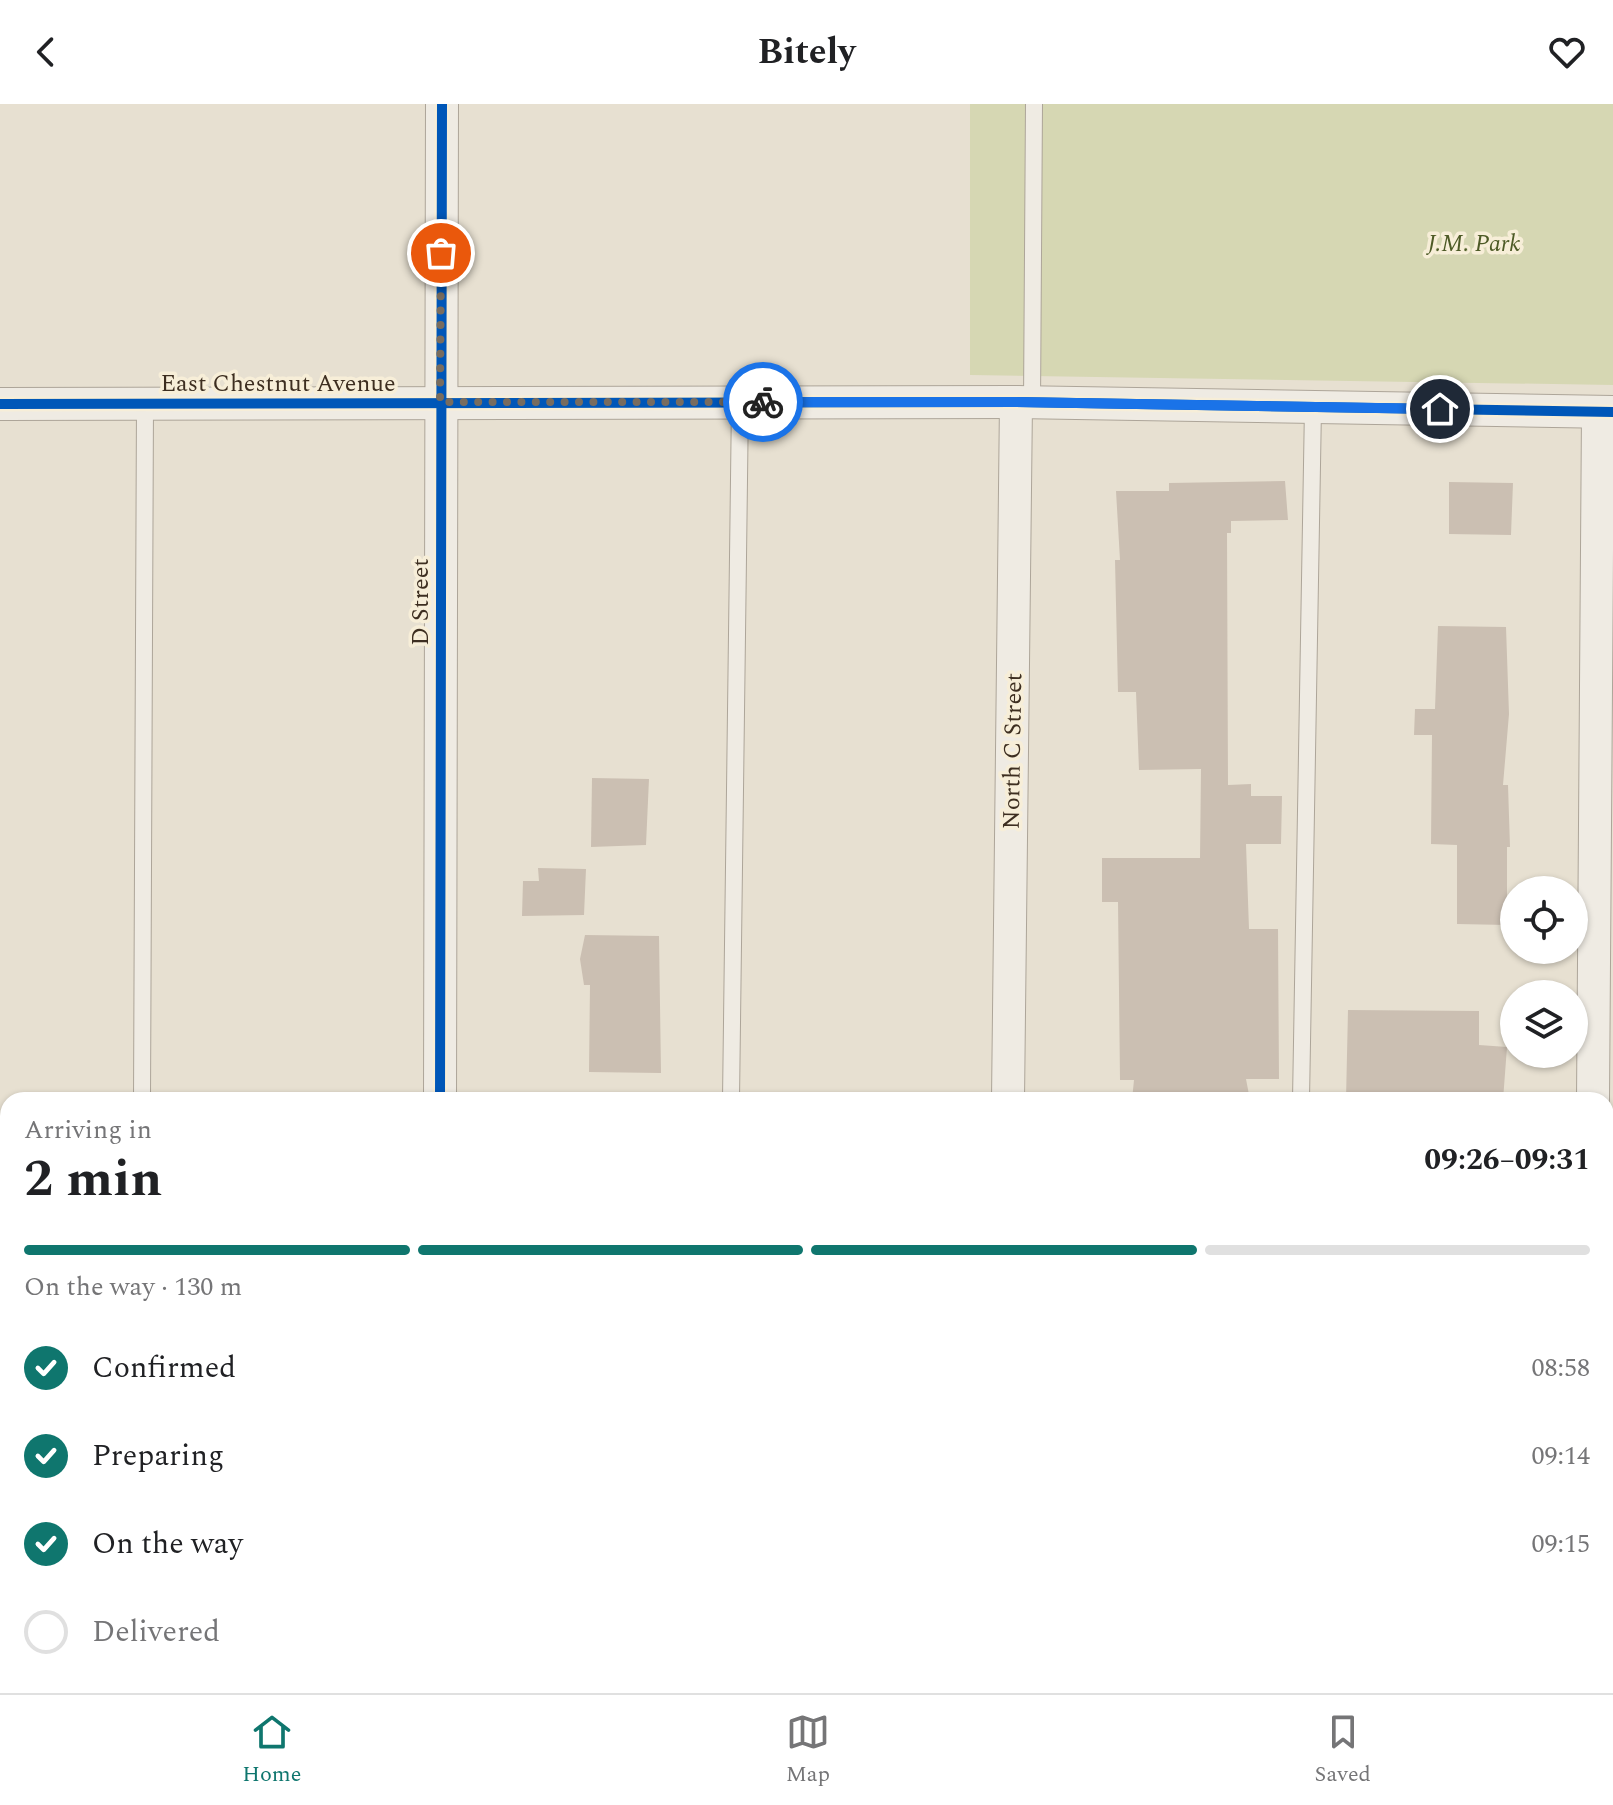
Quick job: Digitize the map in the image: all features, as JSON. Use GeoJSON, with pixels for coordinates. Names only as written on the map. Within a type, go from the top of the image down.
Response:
{"type":"FeatureCollection","features":[{"type":"Feature","properties":{"kind":"street","name":"D Street"},"geometry":{"type":"LineString","coordinates":[[440,1092],[442,104]]}},
{"type":"Feature","properties":{"kind":"street","name":"East Chestnut Avenue"},"geometry":{"type":"LineString","coordinates":[[0,404],[1024,403],[1606,412]]}},
{"type":"Feature","properties":{"kind":"street","name":"North C Street"},"geometry":{"type":"LineString","coordinates":[[1008,1092],[1024,403]]}},
{"type":"Feature","properties":{"kind":"street"},"geometry":{"type":"LineString","coordinates":[[1593,1092],[1606,412]]}},
{"type":"Feature","properties":{"kind":"lane"},"geometry":{"type":"LineString","coordinates":[[1024,403],[1034,104]]}},
{"type":"Feature","properties":{"kind":"lane"},"geometry":{"type":"LineString","coordinates":[[731,1092],[740,402]]}},
{"type":"Feature","properties":{"kind":"lane"},"geometry":{"type":"LineString","coordinates":[[142,1092],[145,404]]}},
{"type":"Feature","properties":{"kind":"lane"},"geometry":{"type":"LineString","coordinates":[[1301,1092],[1313,407]]}},
{"type":"Feature","properties":{"kind":"green space","name":"J.M. Park"},"geometry":{"type":"Polygon","coordinates":[[[970,104],[1613,104],[1613,385],[970,375],[970,104]]]}},
{"type":"Feature","properties":{"kind":"building"},"geometry":{"type":"Polygon","coordinates":[[[1285,481],[1288,520],[1231,521],[1231,533],[1227,533],[1228,785],[1251,784],[1251,796],[1282,796],[1281,844],[1246,844],[1249,929],[1278,929],[1279,1079],[1246,1079],[1248,1092],[1133,1092],[1134,1080],[1120,1080],[1118,902],[1102,902],[1102,858],[1200,858],[1201,769],[1139,770],[1136,692],[1118,692],[1115,560],[1120,560],[1116,491],[1169,491],[1169,483],[1285,481]]]}},
{"type":"Feature","properties":{"kind":"building"},"geometry":{"type":"Polygon","coordinates":[[[1449,482],[1513,483],[1511,535],[1449,534],[1449,482]]]}},
{"type":"Feature","properties":{"kind":"building"},"geometry":{"type":"Polygon","coordinates":[[[1438,626],[1506,627],[1509,714],[1503,785],[1508,785],[1510,847],[1507,847],[1507,876],[1500,876],[1500,925],[1457,924],[1457,845],[1431,844],[1432,735],[1414,735],[1415,709],[1435,709],[1438,626]]]}},
{"type":"Feature","properties":{"kind":"building"},"geometry":{"type":"Polygon","coordinates":[[[592,778],[649,779],[646,845],[591,847],[592,778]]]}},
{"type":"Feature","properties":{"kind":"building"},"geometry":{"type":"Polygon","coordinates":[[[538,868],[586,869],[584,915],[522,916],[523,881],[539,881],[538,868]]]}},
{"type":"Feature","properties":{"kind":"building"},"geometry":{"type":"Polygon","coordinates":[[[585,935],[659,936],[661,1073],[589,1072],[590,985],[584,985],[580,959],[585,935]]]}},
{"type":"Feature","properties":{"kind":"building"},"geometry":{"type":"Polygon","coordinates":[[[1348,1010],[1479,1011],[1479,1045],[1500,1046],[1500,1068],[1505,1068],[1504,1092],[1346,1092],[1348,1010]]]}},
{"type":"Feature","properties":{"kind":"cycle path"},"geometry":{"type":"LineString","coordinates":[[440,1092],[442,104]]}},
{"type":"Feature","properties":{"kind":"cycle path"},"geometry":{"type":"LineString","coordinates":[[0,404],[1016,402],[1613,412]]}},
{"type":"Feature","properties":{"kind":"way so far"},"geometry":{"type":"LineString","coordinates":[[441,253],[440,402],[763,402]]}},
{"type":"Feature","properties":{"kind":"route"},"geometry":{"type":"LineString","coordinates":[[763,402],[1016,402],[1440,409]]}}]}
